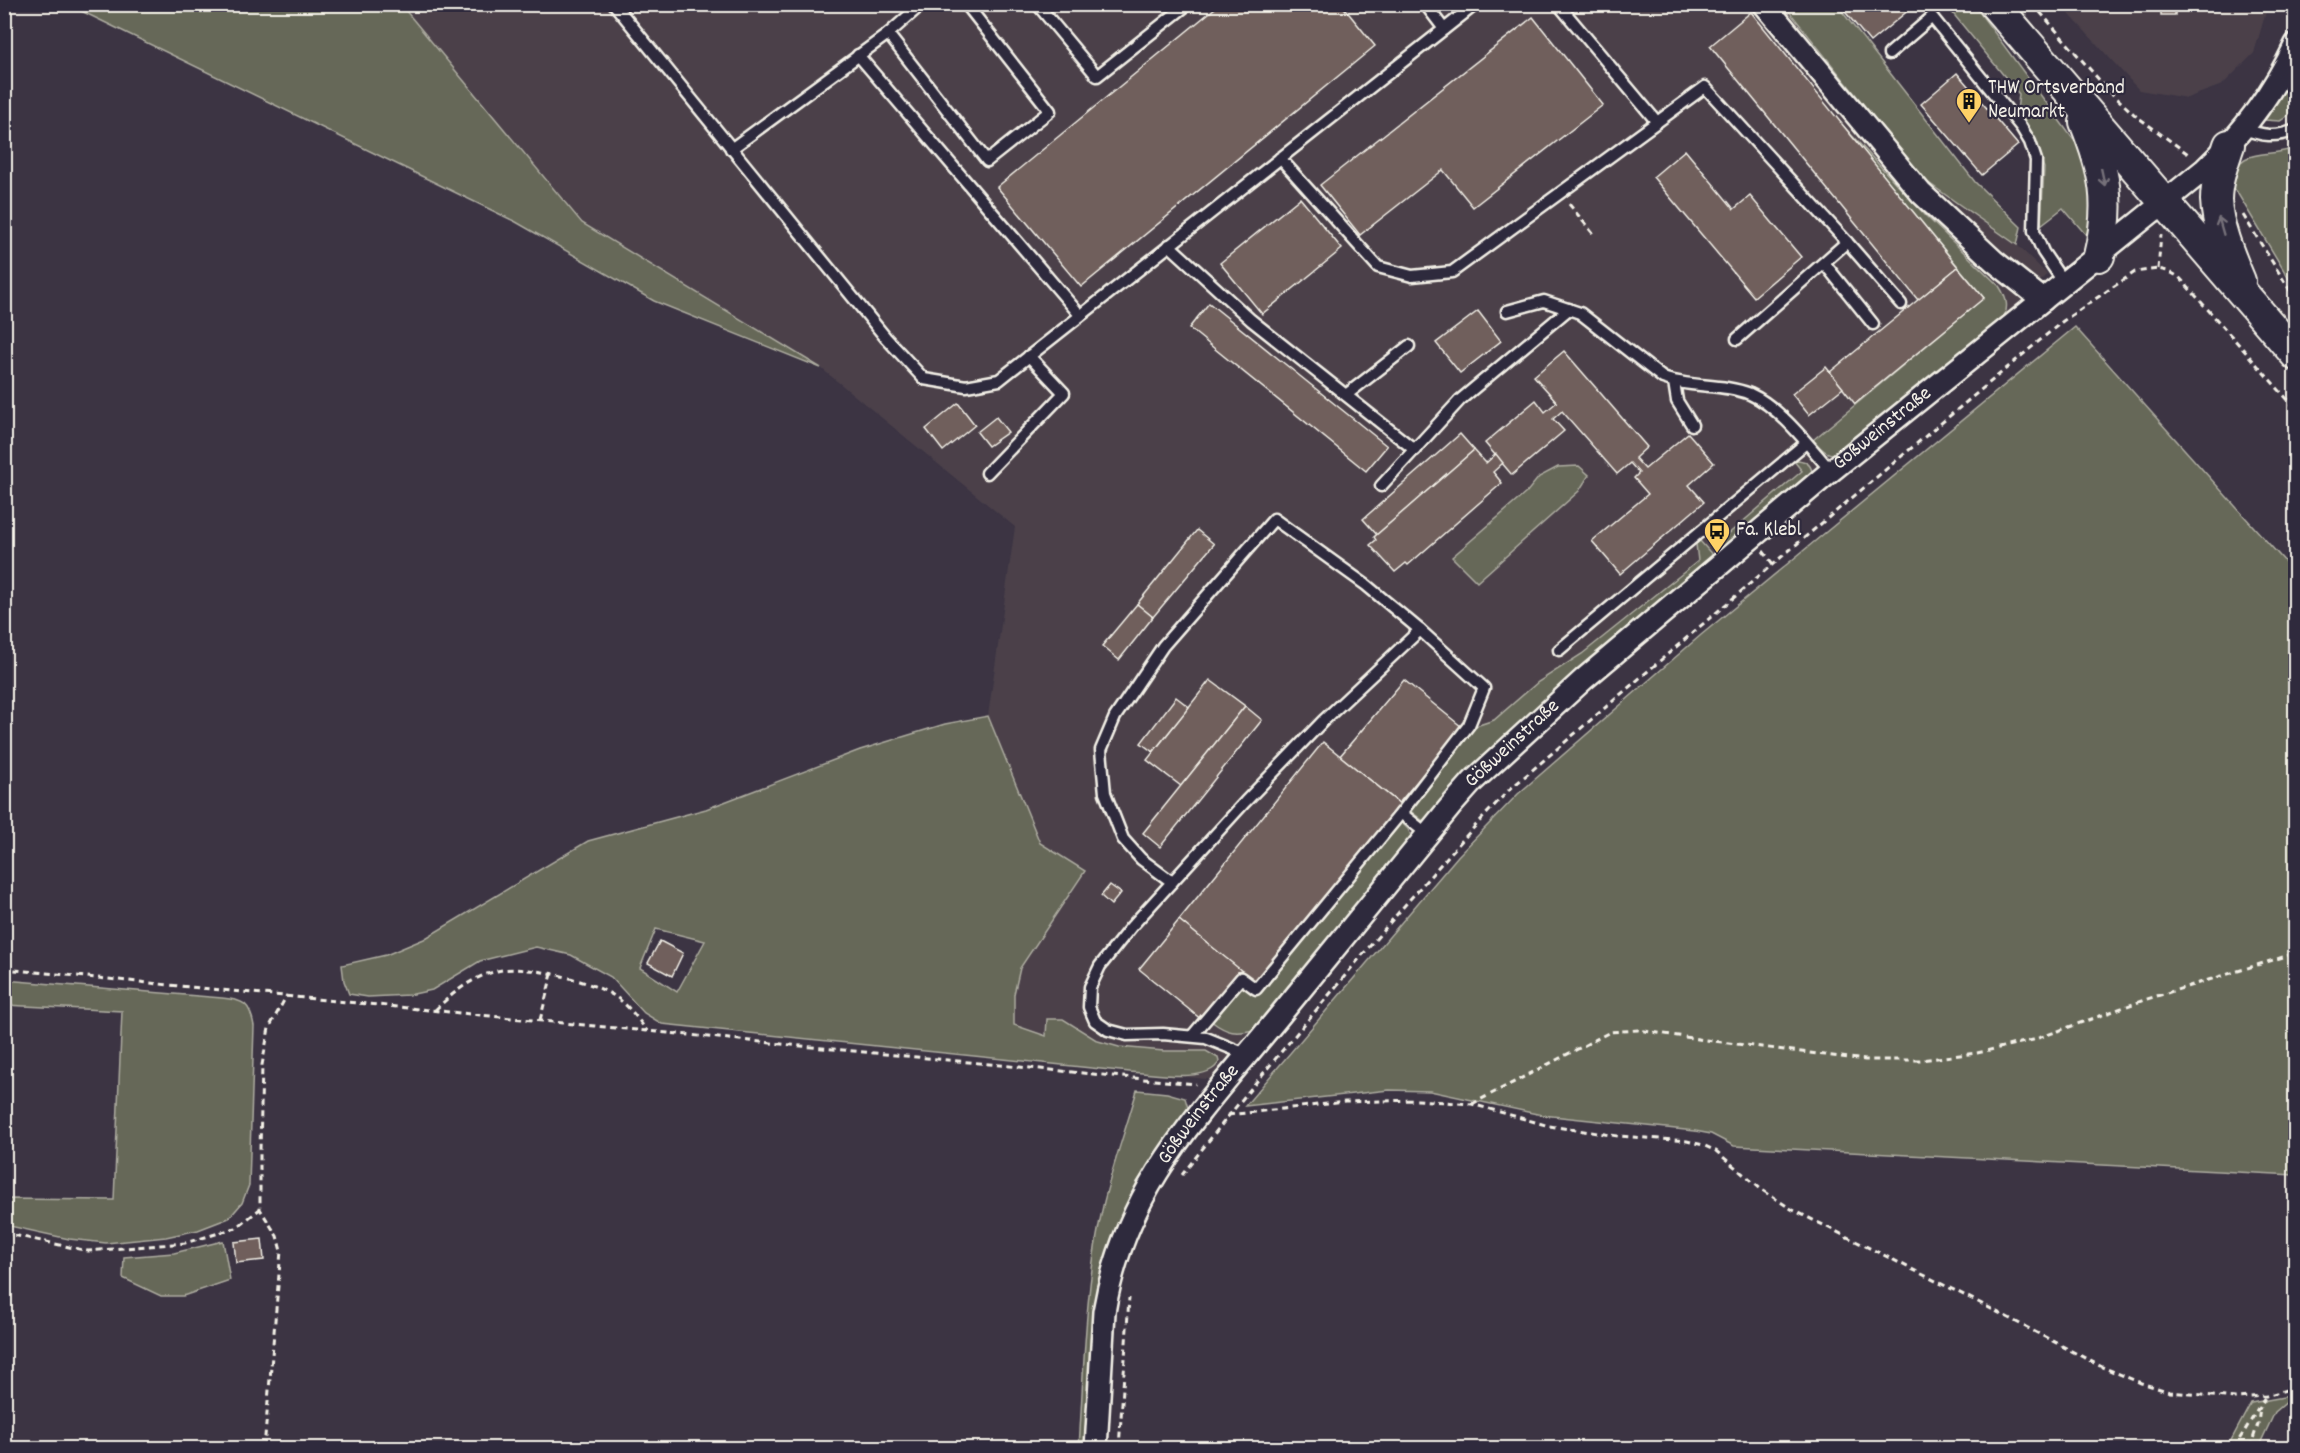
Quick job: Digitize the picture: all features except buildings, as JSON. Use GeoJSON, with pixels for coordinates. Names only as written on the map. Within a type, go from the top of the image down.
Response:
{"type":"FeatureCollection","features":[{"type":"Feature","properties":{"kind":"main road"},"geometry":{"type":"LineString","coordinates":[[1994,4],[2295,355]]}},
{"type":"Feature","properties":{"kind":"main road"},"geometry":{"type":"LineString","coordinates":[[2077,102],[2098,156],[2107,197],[2106,230],[2099,256]]}},
{"type":"Feature","properties":{"kind":"main road"},"geometry":{"type":"LineString","coordinates":[[2235,136],[2217,191],[2218,214],[2233,265],[2248,301]]}},
{"type":"Feature","properties":{"kind":"street"},"geometry":{"type":"LineString","coordinates":[[1764,4],[1921,193],[1994,261],[2043,300]]}},
{"type":"Feature","properties":{"kind":"street","name":"Gößweinstraße"},"geometry":{"type":"LineString","coordinates":[[1096,1449],[1104,1312],[1121,1245],[1135,1210],[1167,1155],[1198,1113],[1222,1087],[1427,834],[1473,781],[1584,679],[1831,471],[2205,169],[2291,68],[2295,44]]}},
{"type":"Feature","properties":{"kind":"lane"},"geometry":{"type":"LineString","coordinates":[[614,4],[886,338],[924,379],[966,387],[999,380],[1476,4]]}},
{"type":"Feature","properties":{"kind":"lane"},"geometry":{"type":"LineString","coordinates":[[731,149],[888,33],[922,4]]}},
{"type":"Feature","properties":{"kind":"lane"},"geometry":{"type":"LineString","coordinates":[[888,33],[987,161],[1050,111],[966,4]]}},
{"type":"Feature","properties":{"kind":"lane"},"geometry":{"type":"LineString","coordinates":[[1037,4],[1097,76],[1188,4]]}},
{"type":"Feature","properties":{"kind":"lane"},"geometry":{"type":"LineString","coordinates":[[1425,4],[1444,29]]}},
{"type":"Feature","properties":{"kind":"lane"},"geometry":{"type":"LineString","coordinates":[[1558,4],[1657,122]]}},
{"type":"Feature","properties":{"kind":"lane"},"geometry":{"type":"LineString","coordinates":[[1889,54],[1932,17],[2021,127],[2030,142],[2036,160],[2034,231],[2043,252],[2064,283]]}},
{"type":"Feature","properties":{"kind":"lane"},"geometry":{"type":"LineString","coordinates":[[858,55],[1080,315]]}},
{"type":"Feature","properties":{"kind":"lane"},"geometry":{"type":"LineString","coordinates":[[1280,158],[1378,267],[1412,276],[1452,272],[1705,87],[1901,304]]}},
{"type":"Feature","properties":{"kind":"lane"},"geometry":{"type":"LineString","coordinates":[[2235,136],[2269,137],[2295,130]]}},
{"type":"Feature","properties":{"kind":"lane"},"geometry":{"type":"LineString","coordinates":[[1737,339],[1847,242]]}},
{"type":"Feature","properties":{"kind":"lane"},"geometry":{"type":"LineString","coordinates":[[1169,245],[1251,320],[1415,450]]}},
{"type":"Feature","properties":{"kind":"lane"},"geometry":{"type":"LineString","coordinates":[[1824,263],[1873,324]]}},
{"type":"Feature","properties":{"kind":"lane"},"geometry":{"type":"LineString","coordinates":[[1507,311],[1544,301],[1569,309],[1580,313],[1663,378],[1674,382],[1749,394],[1777,414],[1831,471]]}},
{"type":"Feature","properties":{"kind":"lane"},"geometry":{"type":"LineString","coordinates":[[1381,486],[1460,400],[1569,309]]}},
{"type":"Feature","properties":{"kind":"lane"},"geometry":{"type":"LineString","coordinates":[[1346,395],[1409,346]]}},
{"type":"Feature","properties":{"kind":"lane"},"geometry":{"type":"LineString","coordinates":[[987,473],[1064,393],[1029,356]]}},
{"type":"Feature","properties":{"kind":"lane"},"geometry":{"type":"LineString","coordinates":[[1674,382],[1677,400],[1692,425]]}},
{"type":"Feature","properties":{"kind":"lane"},"geometry":{"type":"LineString","coordinates":[[1559,650],[1806,442]]}},
{"type":"Feature","properties":{"kind":"lane"},"geometry":{"type":"LineString","coordinates":[[1172,882],[1141,860],[1123,839],[1105,793],[1101,750],[1114,717],[1163,646],[1274,519],[1366,585],[1484,688],[1469,725],[1401,813],[1256,989],[1242,978],[1192,1036]]}},
{"type":"Feature","properties":{"kind":"lane"},"geometry":{"type":"LineString","coordinates":[[1248,1055],[1206,1038],[1127,1035],[1108,1030],[1095,1021],[1089,1007],[1090,987],[1100,966],[1172,882],[1315,729],[1419,630]]}},
{"type":"Feature","properties":{"kind":"lane"},"geometry":{"type":"LineString","coordinates":[[1401,813],[1427,834]]}},
{"type":"Feature","properties":{"kind":"path"},"geometry":{"type":"LineString","coordinates":[[2033,4],[2108,90],[2136,116],[2182,148],[2205,169]]}},
{"type":"Feature","properties":{"kind":"path"},"geometry":{"type":"LineString","coordinates":[[1560,193],[1595,236]]}},
{"type":"Feature","properties":{"kind":"path"},"geometry":{"type":"LineString","coordinates":[[2241,211],[2295,300]]}},
{"type":"Feature","properties":{"kind":"path"},"geometry":{"type":"LineString","coordinates":[[1178,1179],[1406,902],[1509,790],[1773,564],[2063,321],[2134,272],[2158,269],[2179,277],[2295,409]]}},
{"type":"Feature","properties":{"kind":"path"},"geometry":{"type":"LineString","coordinates":[[1760,549],[1773,564]]}},
{"type":"Feature","properties":{"kind":"path"},"geometry":{"type":"LineString","coordinates":[[1472,1104],[1610,1032],[1638,1030],[1865,1060],[1920,1060],[1977,1053],[2033,1040],[2144,1000],[2295,953]]}},
{"type":"Feature","properties":{"kind":"path"},"geometry":{"type":"LineString","coordinates":[[4,969],[1222,1087]]}},
{"type":"Feature","properties":{"kind":"path"},"geometry":{"type":"LineString","coordinates":[[435,1010],[462,986],[496,971],[524,969],[596,986],[617,998],[637,1016],[647,1030]]}},
{"type":"Feature","properties":{"kind":"path"},"geometry":{"type":"LineString","coordinates":[[540,1020],[552,974]]}},
{"type":"Feature","properties":{"kind":"path"},"geometry":{"type":"LineString","coordinates":[[264,1449],[281,1251],[277,1236],[260,1209],[262,1065],[269,1028],[287,995]]}},
{"type":"Feature","properties":{"kind":"path"},"geometry":{"type":"LineString","coordinates":[[1229,1115],[1378,1100],[1418,1100],[1472,1104],[1549,1126],[1618,1136],[1687,1141],[1703,1145],[1716,1151],[1762,1190],[1792,1210],[1980,1303],[2102,1367],[2170,1392],[2235,1398],[2266,1396],[2295,1387]]}},
{"type":"Feature","properties":{"kind":"path"},"geometry":{"type":"LineString","coordinates":[[4,1233],[88,1251],[185,1243],[236,1228],[260,1209]]}},
{"type":"Feature","properties":{"kind":"path"},"geometry":{"type":"LineString","coordinates":[[1119,1449],[1129,1297]]}},
{"type":"Feature","properties":{"kind":"path"},"geometry":{"type":"LineString","coordinates":[[2235,1449],[2266,1396]]}},
{"type":"Feature","properties":{"kind":"path"},"geometry":{"type":"LineString","coordinates":[[2250,1449],[2261,1405]]}},
{"type":"Feature","properties":{"kind":"shaded area"},"geometry":{"type":"Polygon","coordinates":[[[401,5],[1784,5],[1923,179],[2017,245],[2047,274],[2001,321],[1553,696],[1218,1080],[1130,1072],[1013,1025],[1014,994],[1020,968],[1085,871],[1040,843],[988,716],[1015,527],[821,368],[582,223],[401,5]]]}},
{"type":"Feature","properties":{"kind":"shaded area"},"geometry":{"type":"Polygon","coordinates":[[[2061,5],[2268,5],[2254,53],[2222,85],[2187,98],[2139,90],[2061,5]]]}},
{"type":"Feature","properties":{"kind":"green space"},"geometry":{"type":"Polygon","coordinates":[[[69,5],[401,5],[582,223],[821,368],[654,301],[516,222],[69,5]]]}},
{"type":"Feature","properties":{"kind":"green space"},"geometry":{"type":"Polygon","coordinates":[[[1784,5],[1837,5],[1975,182],[2021,227],[2017,245],[1923,179],[1784,5]]]}},
{"type":"Feature","properties":{"kind":"green space"},"geometry":{"type":"Polygon","coordinates":[[[1946,5],[1974,5],[2076,143],[2087,163],[2094,219],[2086,235],[2063,208],[2041,225],[2044,168],[2035,141],[2017,111],[2019,94],[1946,5]]]}},
{"type":"Feature","properties":{"kind":"green space"},"geometry":{"type":"Polygon","coordinates":[[[2284,90],[2294,94],[2293,110],[2280,121],[2265,120],[2284,90]]]}},
{"type":"Feature","properties":{"kind":"green space"},"geometry":{"type":"Polygon","coordinates":[[[1836,118],[1925,215],[1999,286],[2006,299],[2006,312],[2001,321],[1841,453],[1832,454],[1813,440],[1984,298],[1836,118]]]}},
{"type":"Feature","properties":{"kind":"green space"},"geometry":{"type":"Polygon","coordinates":[[[2295,148],[2295,289],[2238,194],[2228,183],[2233,171],[2247,158],[2295,148]]]}},
{"type":"Feature","properties":{"kind":"green space"},"geometry":{"type":"Polygon","coordinates":[[[2075,327],[2295,573],[2295,1175],[1734,1146],[1711,1134],[1695,1131],[1542,1115],[1430,1091],[1389,1090],[1245,1106],[1458,856],[1518,794],[1701,635],[2075,327]]]}},
{"type":"Feature","properties":{"kind":"green space"},"geometry":{"type":"Polygon","coordinates":[[[1798,460],[1808,464],[1812,474],[1723,553],[1707,534],[1717,526],[1726,536],[1802,471],[1794,461],[1798,460]]]}},
{"type":"Feature","properties":{"kind":"green space"},"geometry":{"type":"Polygon","coordinates":[[[1579,466],[1589,475],[1579,491],[1477,582],[1452,557],[1526,493],[1539,477],[1558,467],[1579,466]]]}},
{"type":"Feature","properties":{"kind":"green space"},"geometry":{"type":"Polygon","coordinates":[[[1700,541],[1716,559],[1426,823],[1409,810],[1476,726],[1494,720],[1538,682],[1582,654],[1698,561],[1696,544],[1700,541]]]}},
{"type":"Feature","properties":{"kind":"green space"},"geometry":{"type":"Polygon","coordinates":[[[988,716],[1040,843],[1085,871],[1020,968],[1014,994],[1014,1025],[1046,1036],[1047,1019],[1063,1019],[1098,1041],[1119,1047],[1164,1051],[1206,1051],[1218,1058],[1219,1062],[1213,1069],[1192,1075],[1164,1075],[662,1024],[644,1013],[611,977],[571,955],[536,947],[480,961],[432,990],[409,995],[368,997],[349,994],[344,981],[342,965],[386,955],[424,939],[588,841],[706,809],[860,750],[945,724],[988,716]],[[656,929],[640,968],[677,992],[705,941],[656,929]]]}},
{"type":"Feature","properties":{"kind":"green space"},"geometry":{"type":"Polygon","coordinates":[[[1400,821],[1408,829],[1413,840],[1256,1029],[1232,1032],[1211,1021],[1240,986],[1256,994],[1400,821]]]}},
{"type":"Feature","properties":{"kind":"green space"},"geometry":{"type":"Polygon","coordinates":[[[4,980],[222,998],[245,1004],[254,1026],[249,1185],[242,1203],[229,1218],[198,1230],[166,1237],[106,1243],[69,1239],[5,1225],[5,1199],[114,1200],[122,1011],[5,1005],[4,980]]]}},
{"type":"Feature","properties":{"kind":"green space"},"geometry":{"type":"Polygon","coordinates":[[[1137,1090],[1167,1093],[1185,1098],[1188,1108],[1137,1182],[1104,1263],[1099,1295],[1088,1448],[1079,1448],[1092,1266],[1103,1206],[1137,1090]]]}},
{"type":"Feature","properties":{"kind":"green space"},"geometry":{"type":"Polygon","coordinates":[[[223,1241],[230,1280],[183,1296],[161,1296],[123,1278],[124,1257],[174,1253],[223,1241]]]}},
{"type":"Feature","properties":{"kind":"green space"},"geometry":{"type":"Polygon","coordinates":[[[2295,1395],[2275,1412],[2258,1448],[2227,1448],[2251,1403],[2295,1395]]]}},
{"type":"Feature","properties":{"kind":"place","name":"THW Ortsverband Neumarkt"},"geometry":{"type":"Point","coordinates":[1969,124]}},
{"type":"Feature","properties":{"kind":"place","name":"Fa. Klebl"},"geometry":{"type":"Point","coordinates":[1717,554]}}]}
